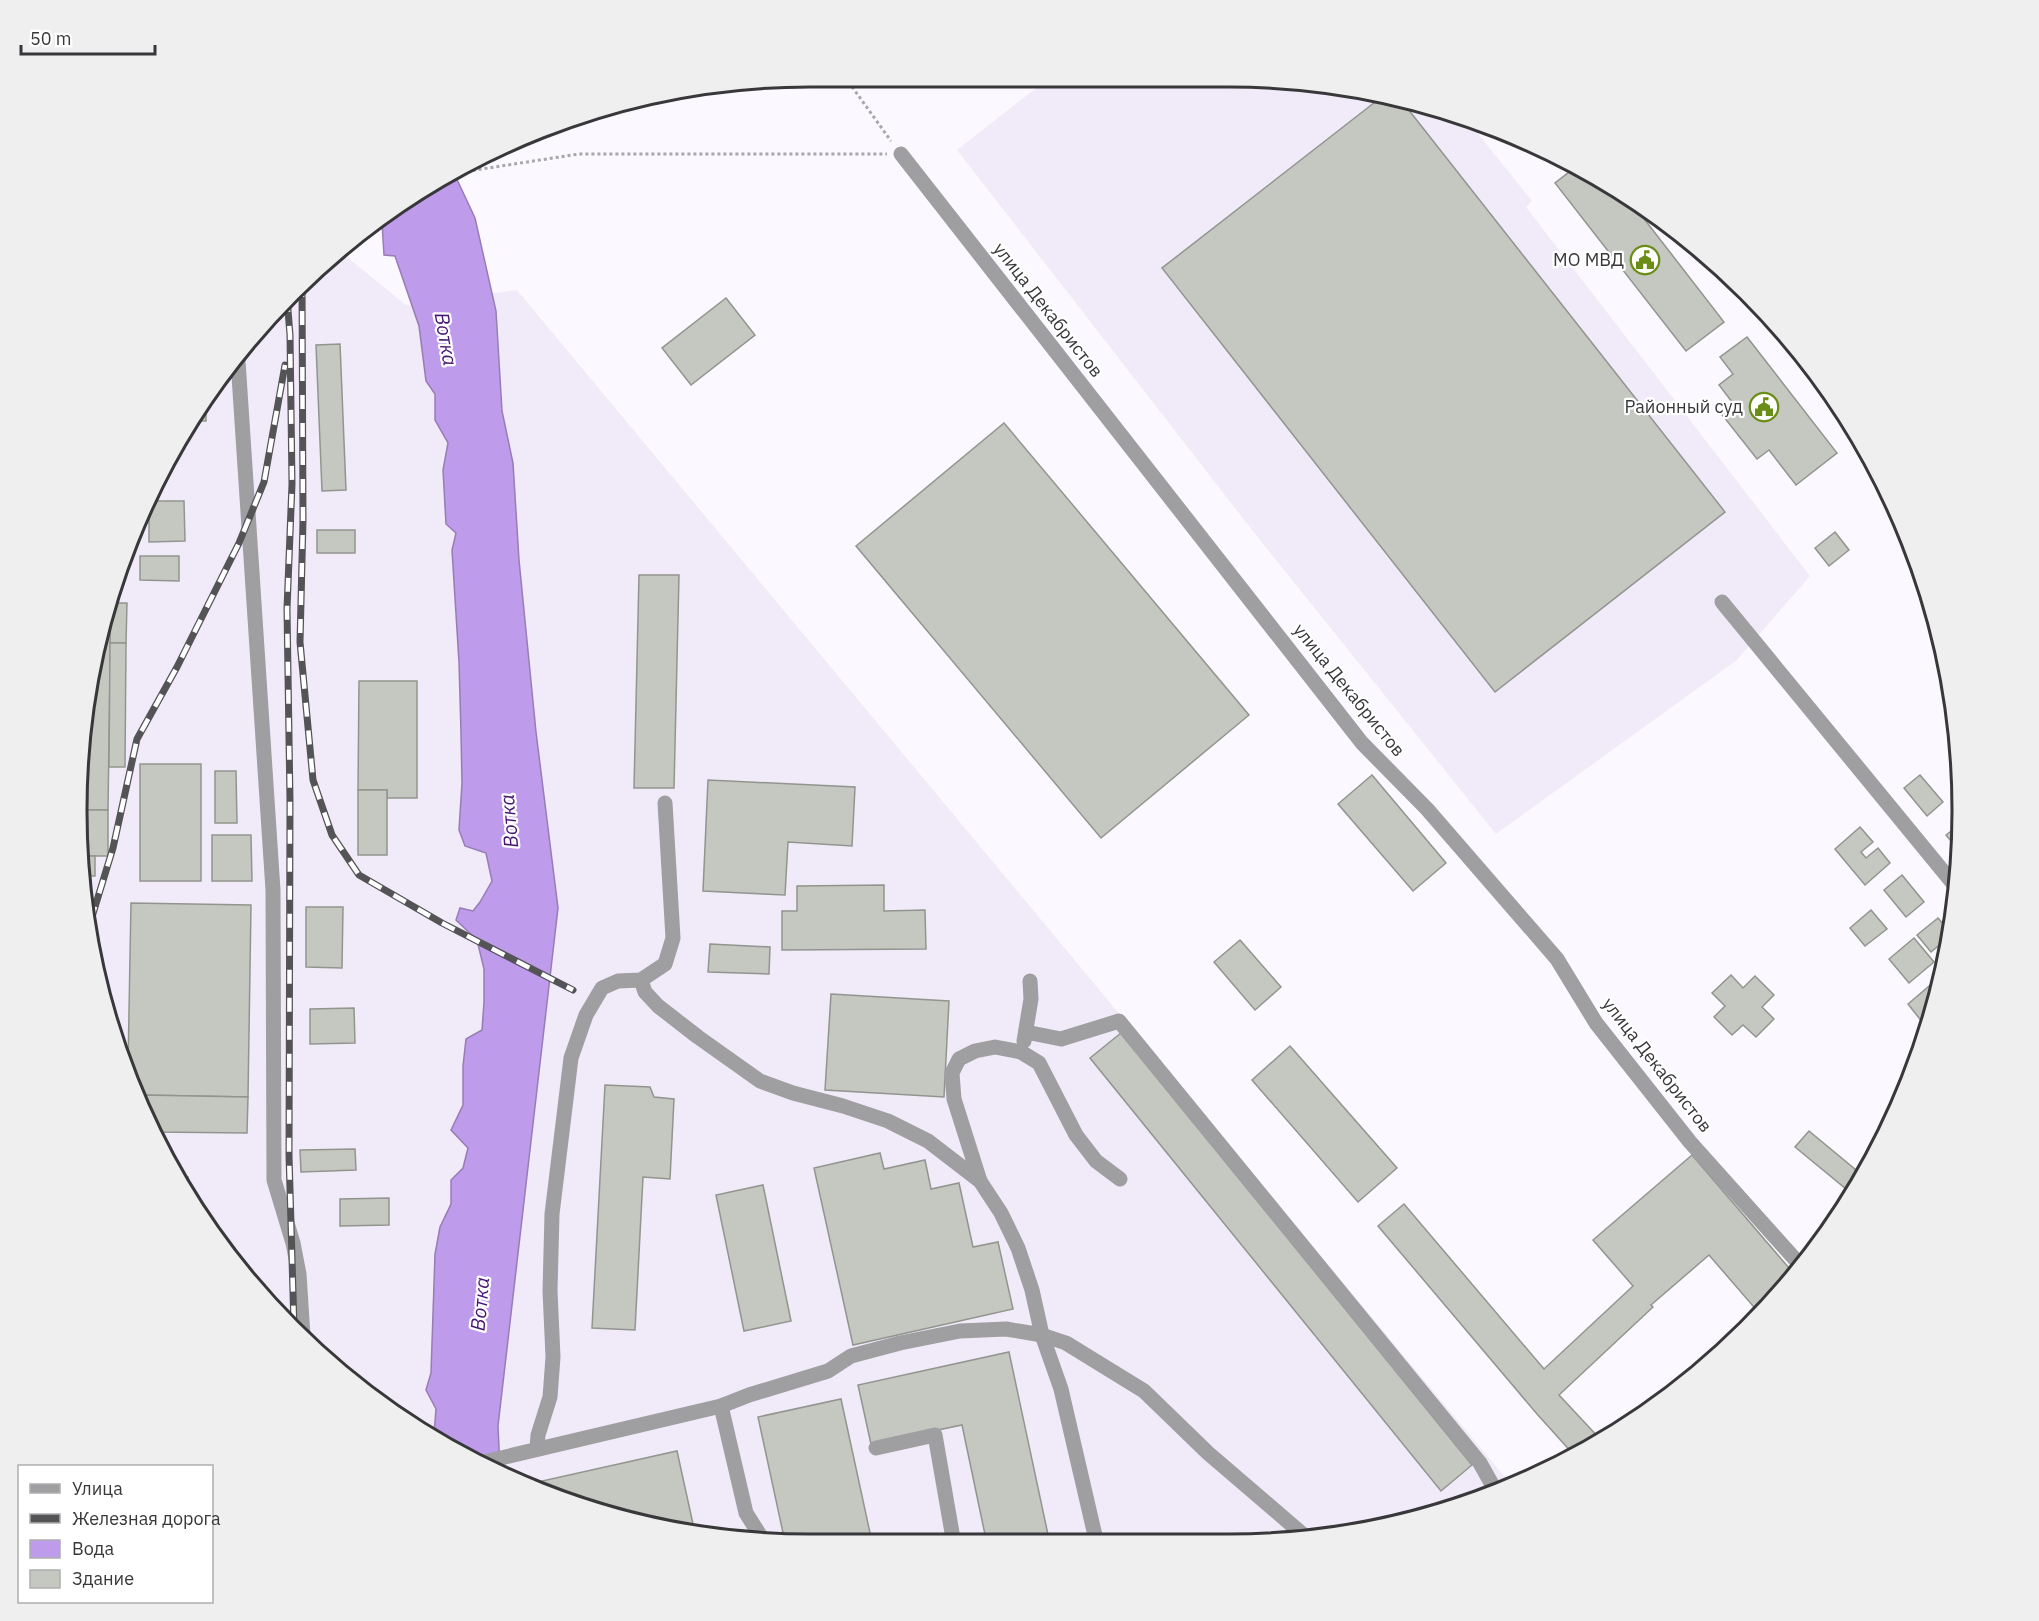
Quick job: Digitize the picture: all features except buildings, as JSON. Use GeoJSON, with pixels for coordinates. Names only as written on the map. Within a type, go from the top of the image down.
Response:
{"type":"FeatureCollection","features":[{"type":"Feature","properties":{"kind":"street","name":"улица Декабристов"},"geometry":{"type":"LineString","coordinates":[[901,154],[1362,743],[1427,809],[1557,959],[1596,1023],[1690,1142],[1795,1259]]}},
{"type":"Feature","properties":{"kind":"street"},"geometry":{"type":"LineString","coordinates":[[238,368],[273,890],[274,1180],[293,1243],[299,1275],[302,1325]]}},
{"type":"Feature","properties":{"kind":"street"},"geometry":{"type":"LineString","coordinates":[[1722,602],[1948,878]]}},
{"type":"Feature","properties":{"kind":"street"},"geometry":{"type":"LineString","coordinates":[[537,1449],[538,1435],[551,1387],[553,1357],[550,1291],[552,1214],[571,1058],[586,1016],[602,988],[618,981],[641,980],[665,964],[673,938],[665,803]]}},
{"type":"Feature","properties":{"kind":"street"},"geometry":{"type":"LineString","coordinates":[[641,980],[645,992],[658,1006],[698,1038],[760,1080],[793,1093],[888,1121],[928,1141],[980,1181]]}},
{"type":"Feature","properties":{"kind":"street"},"geometry":{"type":"LineString","coordinates":[[1021,1052],[1031,999],[1030,981]]}},
{"type":"Feature","properties":{"kind":"street"},"geometry":{"type":"LineString","coordinates":[[1026,1032],[1061,1039],[1119,1021],[1480,1463],[1492,1484]]}},
{"type":"Feature","properties":{"kind":"street"},"geometry":{"type":"LineString","coordinates":[[1095,1534],[1061,1389],[1042,1335],[1032,1290],[1018,1248],[1001,1213],[980,1181],[954,1099],[952,1073],[959,1059],[975,1051],[995,1047],[1021,1052],[1039,1063],[1076,1135],[1096,1161],[1120,1179]]}},
{"type":"Feature","properties":{"kind":"street"},"geometry":{"type":"LineString","coordinates":[[493,1460],[722,1406],[749,1395],[828,1371],[851,1356],[900,1343],[960,1331],[1006,1329],[1042,1335],[1066,1343],[1144,1392],[1208,1453],[1298,1530]]}},
{"type":"Feature","properties":{"kind":"street"},"geometry":{"type":"LineString","coordinates":[[722,1406],[746,1513],[758,1532]]}},
{"type":"Feature","properties":{"kind":"street"},"geometry":{"type":"LineString","coordinates":[[876,1448],[935,1435],[952,1534]]}},
{"type":"Feature","properties":{"kind":"path"},"geometry":{"type":"LineString","coordinates":[[852,87],[901,154]]}},
{"type":"Feature","properties":{"kind":"path"},"geometry":{"type":"LineString","coordinates":[[475,171],[579,154],[901,154]]}},
{"type":"Feature","properties":{"kind":"shaded area"},"geometry":{"type":"Polygon","coordinates":[[[1037,87],[1228,87],[1323,93],[1416,112],[1476,131],[1532,201],[1526,207],[1810,576],[1737,660],[1496,834],[1252,530],[957,150],[1037,87]]]}},
{"type":"Feature","properties":{"kind":"shaded area"},"geometry":{"type":"Polygon","coordinates":[[[346,256],[406,305],[517,290],[1506,1478],[1461,1496],[1370,1520],[1323,1528],[1276,1532],[810,1534],[716,1528],[669,1520],[578,1496],[534,1479],[449,1437],[409,1412],[333,1354],[267,1288],[209,1212],[162,1130],[125,1043],[101,952],[93,905],[87,810],[93,716],[112,623],[125,578],[142,534],[184,449],[209,409],[267,333],[333,267],[346,256]]]}},
{"type":"Feature","properties":{"kind":"water","name":"Вотка"},"geometry":{"type":"Polygon","coordinates":[[[457,180],[475,218],[496,311],[502,411],[513,463],[519,560],[536,732],[558,908],[498,1426],[500,1463],[434,1428],[436,1409],[426,1390],[431,1373],[435,1254],[440,1227],[451,1204],[451,1180],[463,1168],[468,1148],[451,1130],[463,1105],[466,1039],[482,1030],[484,1002],[484,969],[477,940],[456,920],[460,908],[473,911],[492,881],[486,853],[465,846],[459,830],[462,783],[461,733],[452,550],[456,533],[446,524],[443,470],[448,443],[435,420],[435,394],[426,381],[419,326],[395,256],[384,255],[382,228],[457,180]]]}},
{"type":"Feature","properties":{"kind":"railway"},"geometry":{"type":"LineString","coordinates":[[302,296],[303,520],[300,642],[313,780],[332,835],[359,875],[442,923],[573,990]]}},
{"type":"Feature","properties":{"kind":"railway"},"geometry":{"type":"LineString","coordinates":[[288,311],[292,484],[287,609],[290,801],[289,1155],[294,1316]]}},
{"type":"Feature","properties":{"kind":"railway"},"geometry":{"type":"LineString","coordinates":[[94,910],[113,848],[137,739],[177,667],[239,543],[264,482],[285,365]]}},
{"type":"Feature","properties":{"kind":"place","name":"МО МВД"},"geometry":{"type":"Point","coordinates":[1645,260]}},
{"type":"Feature","properties":{"kind":"place","name":"Районный суд"},"geometry":{"type":"Point","coordinates":[1764,407]}}]}
